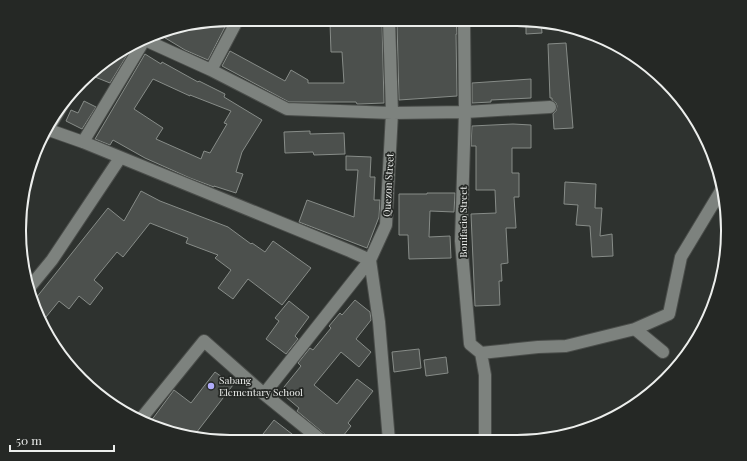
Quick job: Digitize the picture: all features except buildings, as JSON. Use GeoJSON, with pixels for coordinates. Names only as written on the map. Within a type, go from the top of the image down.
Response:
{"type":"FeatureCollection","features":[{"type":"Feature","properties":{"kind":"street"},"geometry":{"type":"LineString","coordinates":[[212,70],[234,26]]}},
{"type":"Feature","properties":{"kind":"street","name":"Quezon Street"},"geometry":{"type":"LineString","coordinates":[[264,394],[370,260],[386,224],[392,113],[389,26]]}},
{"type":"Feature","properties":{"kind":"street","name":"Bonifacio Street"},"geometry":{"type":"LineString","coordinates":[[464,26],[465,112],[461,241],[470,344],[481,353],[485,375],[485,435]]}},
{"type":"Feature","properties":{"kind":"street"},"geometry":{"type":"LineString","coordinates":[[151,43],[212,70],[287,109],[392,113],[465,112],[550,107]]}},
{"type":"Feature","properties":{"kind":"street"},"geometry":{"type":"LineString","coordinates":[[83,142],[141,47]]}},
{"type":"Feature","properties":{"kind":"street"},"geometry":{"type":"LineString","coordinates":[[51,133],[83,142],[370,260],[379,322],[388,435]]}},
{"type":"Feature","properties":{"kind":"street"},"geometry":{"type":"LineString","coordinates":[[33,282],[52,260],[120,158]]}},
{"type":"Feature","properties":{"kind":"street"},"geometry":{"type":"LineString","coordinates":[[481,353],[538,347],[566,346],[635,329],[670,314],[681,257],[718,196]]}},
{"type":"Feature","properties":{"kind":"street"},"geometry":{"type":"LineString","coordinates":[[635,329],[663,352]]}},
{"type":"Feature","properties":{"kind":"street"},"geometry":{"type":"LineString","coordinates":[[144,416],[204,341],[264,394],[315,435]]}},
{"type":"Feature","properties":{"kind":"place","name":"Sabang Elementary School"},"geometry":{"type":"Point","coordinates":[211,386]}}]}
